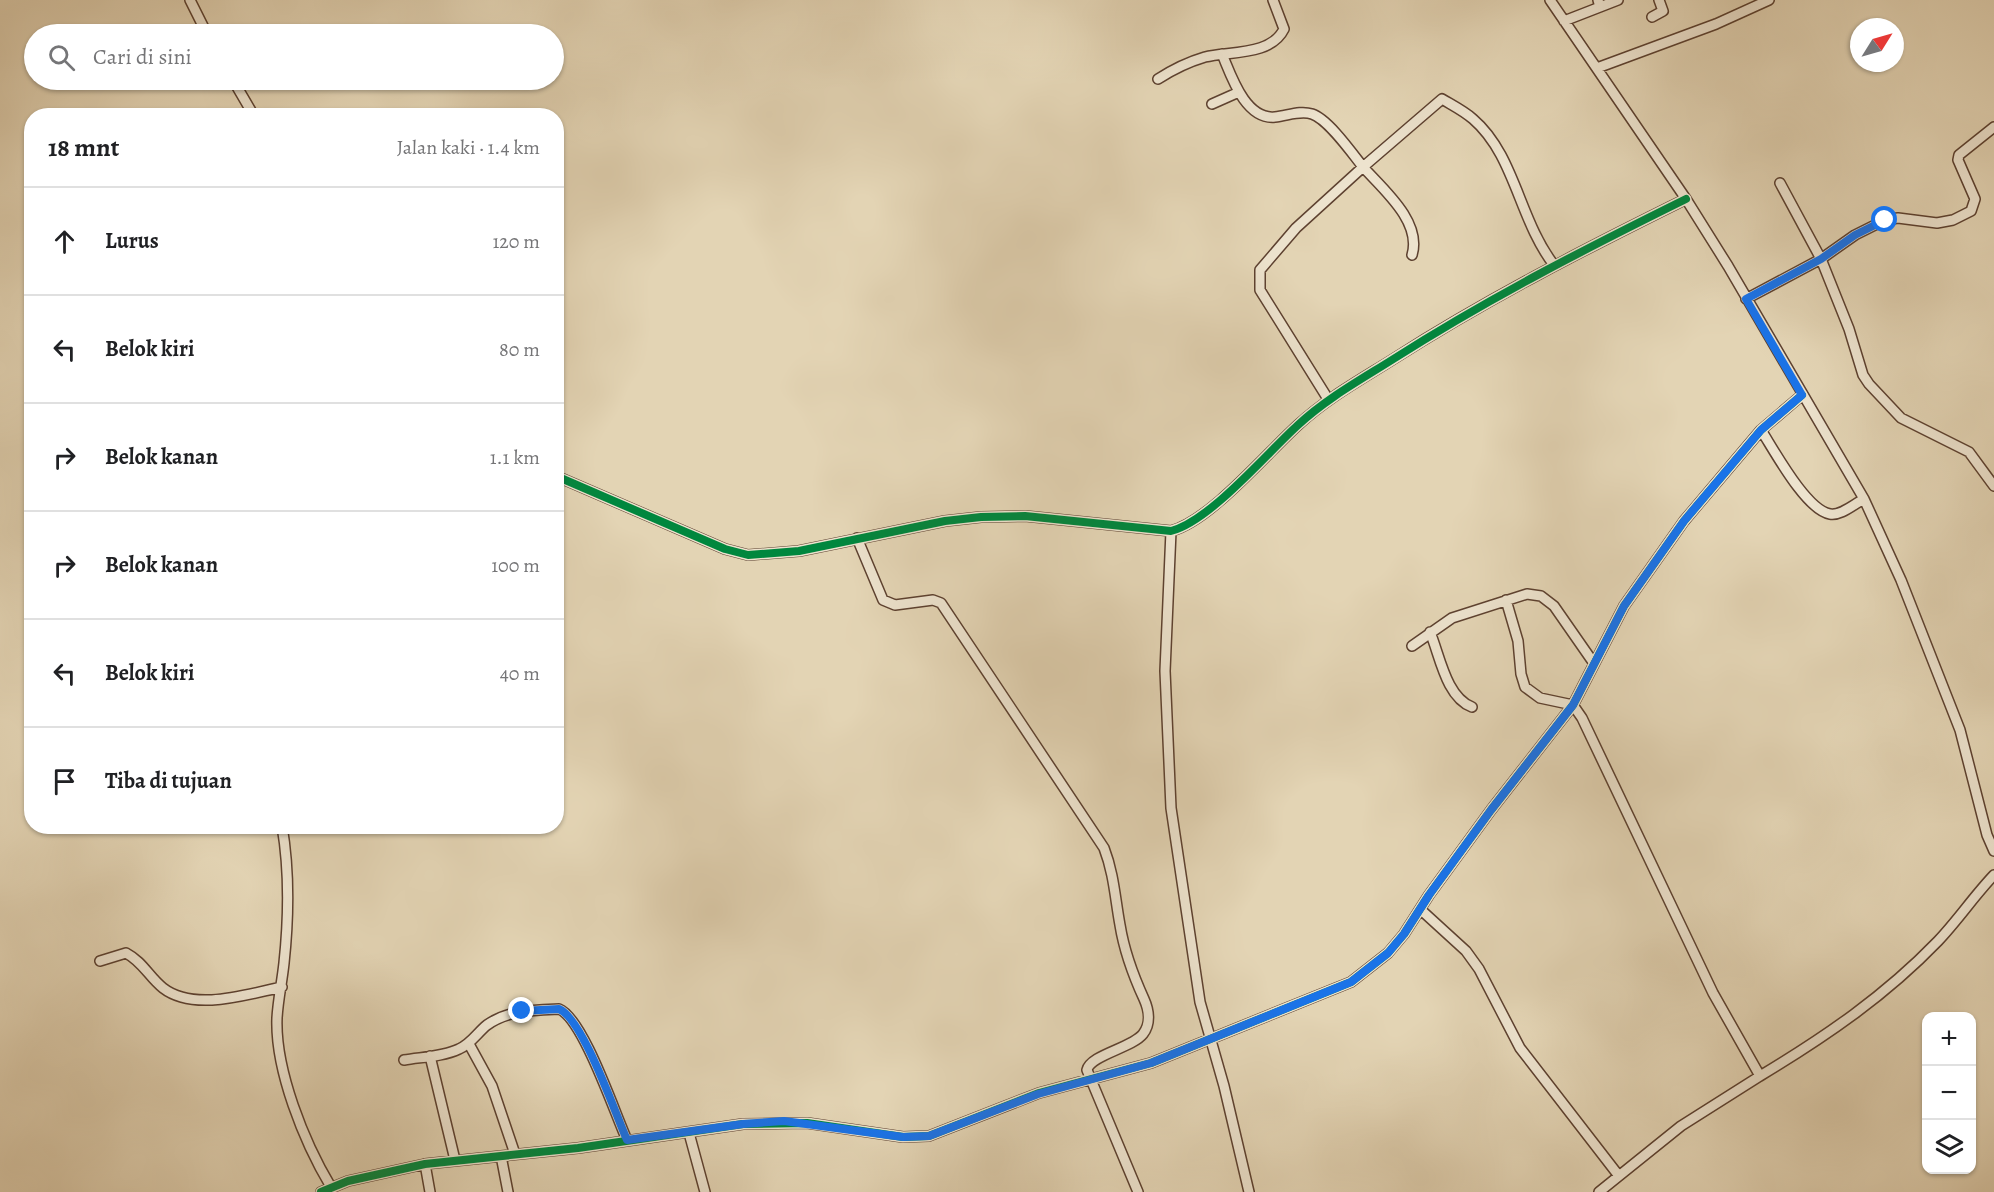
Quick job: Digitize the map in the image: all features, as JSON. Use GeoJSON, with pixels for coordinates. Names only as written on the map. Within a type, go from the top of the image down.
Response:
{"type":"FeatureCollection","features":[{"type":"Feature","properties":{"kind":"street"},"geometry":{"type":"LineString","coordinates":[[190,0],[202,24]]}},
{"type":"Feature","properties":{"kind":"street"},"geometry":{"type":"LineString","coordinates":[[1158,80],[1187,63],[1259,48],[1281,34],[1283,23],[1273,0]]}},
{"type":"Feature","properties":{"kind":"street"},"geometry":{"type":"LineString","coordinates":[[1550,0],[1686,199],[1864,499],[1888,548],[1952,710],[1987,835],[1994,851]]}},
{"type":"Feature","properties":{"kind":"street"},"geometry":{"type":"LineString","coordinates":[[1564,21],[1599,4],[1618,0]]}},
{"type":"Feature","properties":{"kind":"street"},"geometry":{"type":"LineString","coordinates":[[1652,17],[1662,13],[1659,0]]}},
{"type":"Feature","properties":{"kind":"street"},"geometry":{"type":"LineString","coordinates":[[1597,68],[1716,24],[1769,0]]}},
{"type":"Feature","properties":{"kind":"street"},"geometry":{"type":"LineString","coordinates":[[1222,54],[1239,92],[1263,117],[1303,112],[1314,114],[1337,135],[1412,228],[1415,245],[1412,255]]}},
{"type":"Feature","properties":{"kind":"street"},"geometry":{"type":"LineString","coordinates":[[239,90],[249,108]]}},
{"type":"Feature","properties":{"kind":"street"},"geometry":{"type":"LineString","coordinates":[[1212,104],[1239,92]]}},
{"type":"Feature","properties":{"kind":"street"},"geometry":{"type":"LineString","coordinates":[[1328,399],[1260,290],[1258,277],[1269,258],[1296,228],[1442,99],[1472,118],[1490,138],[1512,179],[1531,230],[1554,265]]}},
{"type":"Feature","properties":{"kind":"street"},"geometry":{"type":"LineString","coordinates":[[1746,299],[1821,259],[1855,235],[1885,220],[1898,218],[1937,224],[1953,220],[1971,211],[1975,199],[1958,159],[1959,155],[1994,127]]}},
{"type":"Feature","properties":{"kind":"street"},"geometry":{"type":"LineString","coordinates":[[1780,183],[1821,259],[1849,329],[1863,375],[1869,384],[1902,418],[1968,452],[1994,486]]}},
{"type":"Feature","properties":{"kind":"street"},"geometry":{"type":"LineString","coordinates":[[564,479],[725,549],[748,555],[760,556],[799,551],[945,521],[1025,516],[1171,531],[1186,527],[1214,507],[1328,399],[1471,310],[1554,265],[1686,199]]}},
{"type":"Feature","properties":{"kind":"street"},"geometry":{"type":"LineString","coordinates":[[321,1192],[383,1172],[425,1164],[689,1133],[743,1124],[784,1121],[903,1137],[929,1136],[1038,1094],[1151,1063],[1351,982],[1388,953],[1404,934],[1491,810],[1573,705],[1593,662],[1650,565],[1761,430],[1802,395]]}},
{"type":"Feature","properties":{"kind":"street"},"geometry":{"type":"LineString","coordinates":[[1761,430],[1795,482],[1819,509],[1832,514],[1843,511],[1864,499]]}},
{"type":"Feature","properties":{"kind":"street"},"geometry":{"type":"LineString","coordinates":[[1171,531],[1165,671],[1171,808],[1200,1002],[1224,1086],[1249,1192]]}},
{"type":"Feature","properties":{"kind":"street"},"geometry":{"type":"LineString","coordinates":[[857,538],[883,600],[894,605],[933,600],[941,603],[1104,848],[1113,871],[1120,925],[1131,968],[1149,1018],[1147,1028],[1137,1040],[1091,1062],[1087,1070],[1138,1192]]}},
{"type":"Feature","properties":{"kind":"street"},"geometry":{"type":"LineString","coordinates":[[1412,646],[1452,618],[1527,594],[1549,601],[1593,662]]}},
{"type":"Feature","properties":{"kind":"street"},"geometry":{"type":"LineString","coordinates":[[1506,600],[1518,640],[1521,674],[1525,687],[1540,698],[1573,705],[1582,718],[1713,993],[1760,1076]]}},
{"type":"Feature","properties":{"kind":"street"},"geometry":{"type":"LineString","coordinates":[[1430,632],[1455,694],[1463,704],[1472,707]]}},
{"type":"Feature","properties":{"kind":"street"},"geometry":{"type":"LineString","coordinates":[[283,834],[289,874],[290,907],[277,1020],[281,1057],[299,1120],[331,1187]]}},
{"type":"Feature","properties":{"kind":"street"},"geometry":{"type":"LineString","coordinates":[[1599,1192],[1681,1126],[1820,1041],[1867,1007],[1939,939],[1994,875]]}},
{"type":"Feature","properties":{"kind":"street"},"geometry":{"type":"LineString","coordinates":[[1420,909],[1466,951],[1479,969],[1520,1048],[1619,1176]]}},
{"type":"Feature","properties":{"kind":"street"},"geometry":{"type":"LineString","coordinates":[[100,961],[126,953],[136,958],[164,989],[203,1000],[230,998],[282,987]]}},
{"type":"Feature","properties":{"kind":"street"},"geometry":{"type":"LineString","coordinates":[[404,1060],[456,1051],[469,1044],[478,1032],[501,1017],[522,1011],[563,1010],[585,1041],[627,1140]]}},
{"type":"Feature","properties":{"kind":"street"},"geometry":{"type":"LineString","coordinates":[[469,1044],[492,1086],[515,1154]]}},
{"type":"Feature","properties":{"kind":"street"},"geometry":{"type":"LineString","coordinates":[[430,1056],[455,1160]]}},
{"type":"Feature","properties":{"kind":"street"},"geometry":{"type":"LineString","coordinates":[[689,1133],[705,1192]]}},
{"type":"Feature","properties":{"kind":"street"},"geometry":{"type":"LineString","coordinates":[[501,1156],[508,1192]]}},
{"type":"Feature","properties":{"kind":"street"},"geometry":{"type":"LineString","coordinates":[[425,1164],[430,1192]]}},
{"type":"Feature","properties":{"kind":"cycle path"},"geometry":{"type":"LineString","coordinates":[[564,479],[725,549],[748,555],[799,551],[945,521],[981,517],[1025,516],[1171,531],[1186,525],[1220,501],[1298,425],[1345,389],[1502,294],[1686,199]]}},
{"type":"Feature","properties":{"kind":"cycle path"},"geometry":{"type":"LineString","coordinates":[[321,1192],[348,1181],[425,1164],[578,1148],[743,1124],[807,1123],[903,1137],[929,1136],[1039,1093],[1151,1063],[1351,982],[1388,953],[1404,934],[1429,895],[1491,810],[1573,705],[1624,606],[1684,521],[1761,430],[1802,395]]}},
{"type":"Feature","properties":{"kind":"route"},"geometry":{"type":"LineString","coordinates":[[522,1011],[563,1010],[577,1027],[627,1140],[743,1124],[784,1121],[917,1137],[944,1131],[1038,1094],[1151,1063],[1280,1013],[1351,982],[1388,953],[1404,934],[1429,895],[1491,810],[1523,772],[1573,705],[1593,662],[1650,565],[1761,430],[1802,395],[1746,299],[1821,259],[1866,228],[1885,220]]}}]}
